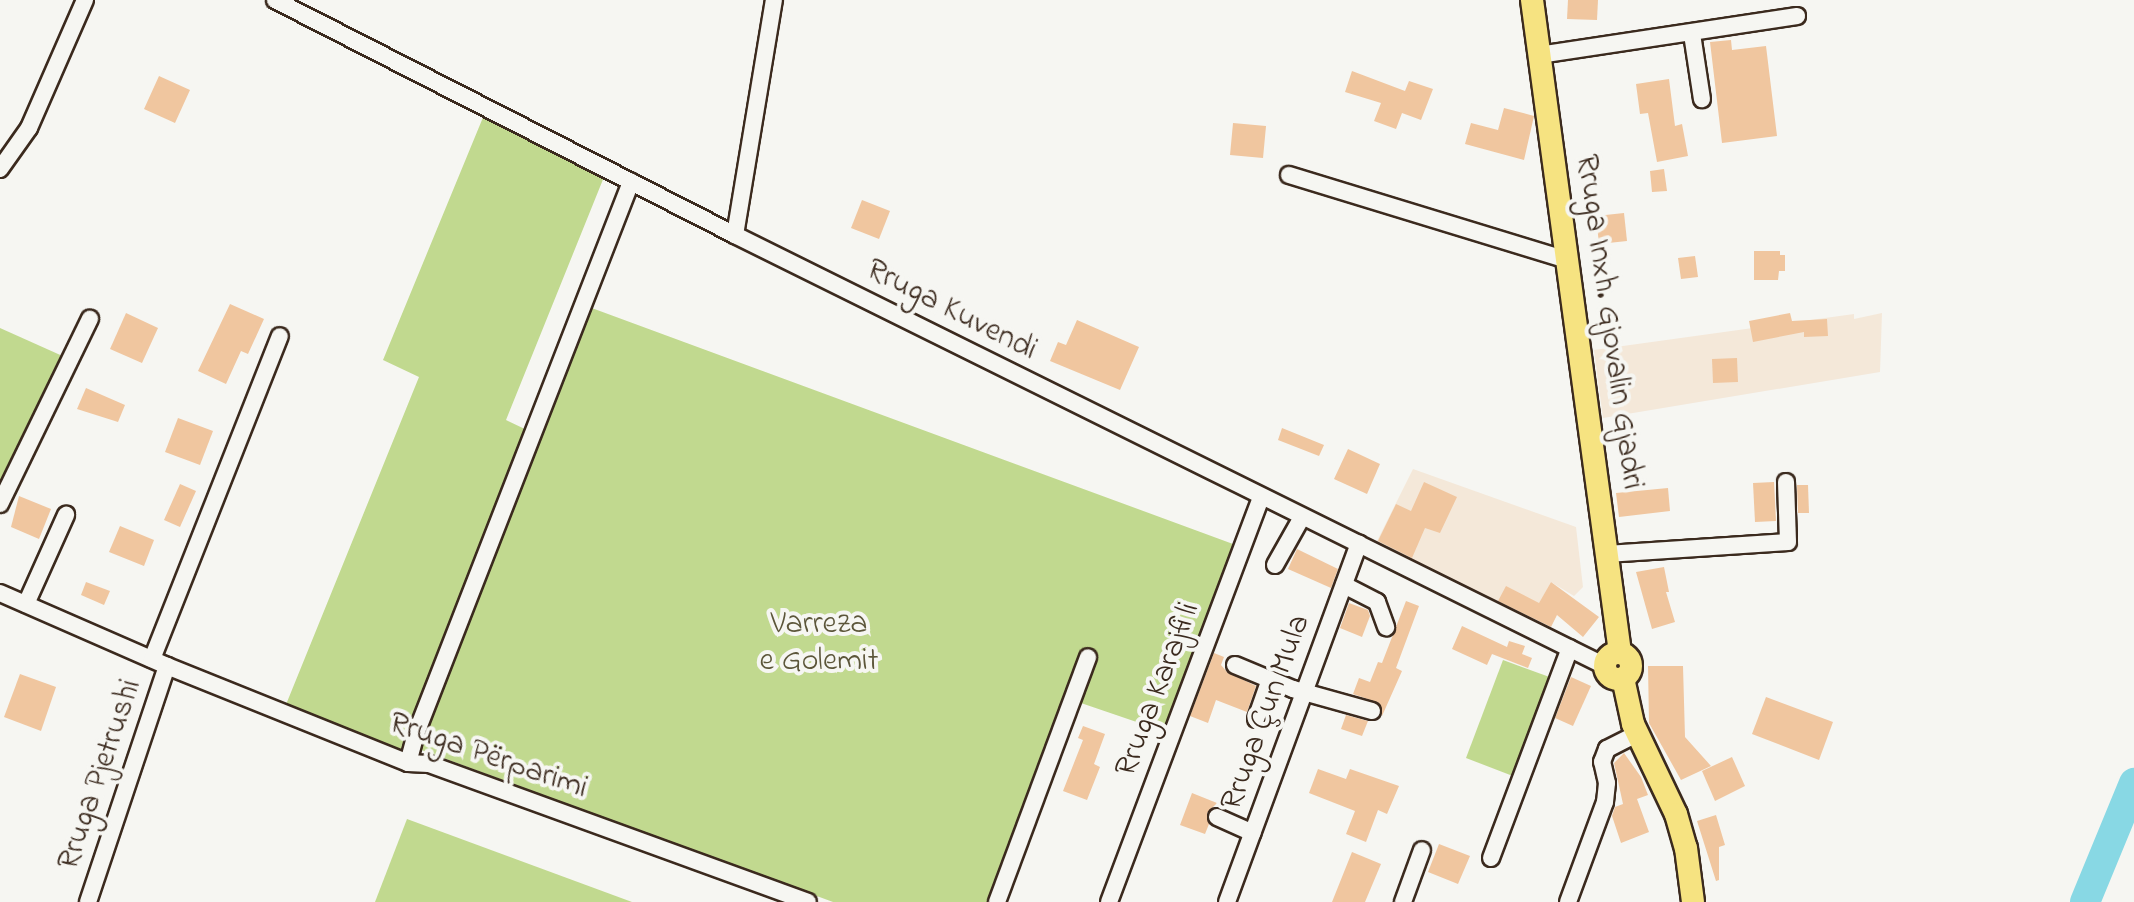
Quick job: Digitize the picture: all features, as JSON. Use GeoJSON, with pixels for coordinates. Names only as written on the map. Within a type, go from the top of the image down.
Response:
{"type":"FeatureCollection","features":[{"type":"Feature","properties":{"kind":"main road","name":"Rruga Inxh. Gjovalin Gjadri"},"geometry":{"type":"LineString","coordinates":[[1532,0],[1607,554],[1616,666],[1637,734],[1676,814],[1686,848],[1693,902]]}},
{"type":"Feature","properties":{"kind":"street"},"geometry":{"type":"LineString","coordinates":[[0,169],[29,128],[85,0]]}},
{"type":"Feature","properties":{"kind":"street","name":"Rruga Kuvendi"},"geometry":{"type":"LineString","coordinates":[[275,0],[735,235],[1261,497],[1570,648],[1616,666]]}},
{"type":"Feature","properties":{"kind":"street"},"geometry":{"type":"LineString","coordinates":[[735,235],[774,0]]}},
{"type":"Feature","properties":{"kind":"street"},"geometry":{"type":"LineString","coordinates":[[1539,55],[1797,16]]}},
{"type":"Feature","properties":{"kind":"street"},"geometry":{"type":"LineString","coordinates":[[1692,34],[1702,99]]}},
{"type":"Feature","properties":{"kind":"street"},"geometry":{"type":"LineString","coordinates":[[1289,175],[1567,260]]}},
{"type":"Feature","properties":{"kind":"street"},"geometry":{"type":"LineString","coordinates":[[408,763],[415,736],[631,182]]}},
{"type":"Feature","properties":{"kind":"street"},"geometry":{"type":"LineString","coordinates":[[0,504],[90,319]]}},
{"type":"Feature","properties":{"kind":"street"},"geometry":{"type":"LineString","coordinates":[[160,662],[280,336]]}},
{"type":"Feature","properties":{"kind":"street"},"geometry":{"type":"LineString","coordinates":[[1607,554],[1788,542],[1786,482]]}},
{"type":"Feature","properties":{"kind":"street","name":"Rruga Karajfili"},"geometry":{"type":"LineString","coordinates":[[1109,902],[1261,497]]}},
{"type":"Feature","properties":{"kind":"street"},"geometry":{"type":"LineString","coordinates":[[26,604],[66,515]]}},
{"type":"Feature","properties":{"kind":"street"},"geometry":{"type":"LineString","coordinates":[[1275,565],[1302,517]]}},
{"type":"Feature","properties":{"kind":"street","name":"Rruga Çun Mula"},"geometry":{"type":"LineString","coordinates":[[1227,902],[1359,544]]}},
{"type":"Feature","properties":{"kind":"street"},"geometry":{"type":"LineString","coordinates":[[1344,585],[1377,602],[1386,627]]}},
{"type":"Feature","properties":{"kind":"street","name":"Rruga Përparimi"},"geometry":{"type":"LineString","coordinates":[[0,593],[408,763],[444,769],[808,902]]}},
{"type":"Feature","properties":{"kind":"street"},"geometry":{"type":"LineString","coordinates":[[1491,858],[1570,648]]}},
{"type":"Feature","properties":{"kind":"street"},"geometry":{"type":"LineString","coordinates":[[997,902],[1088,657]]}},
{"type":"Feature","properties":{"kind":"street","name":"Rruga Pjetrushi"},"geometry":{"type":"LineString","coordinates":[[88,902],[160,662]]}},
{"type":"Feature","properties":{"kind":"street"},"geometry":{"type":"LineString","coordinates":[[1235,665],[1372,711]]}},
{"type":"Feature","properties":{"kind":"street"},"geometry":{"type":"LineString","coordinates":[[1256,719],[1270,679]]}},
{"type":"Feature","properties":{"kind":"street"},"geometry":{"type":"LineString","coordinates":[[1568,902],[1605,802],[1607,783],[1602,762],[1607,749],[1637,734]]}},
{"type":"Feature","properties":{"kind":"street"},"geometry":{"type":"LineString","coordinates":[[1217,817],[1253,833]]}},
{"type":"Feature","properties":{"kind":"street"},"geometry":{"type":"LineString","coordinates":[[1403,902],[1422,850]]}},
{"type":"Feature","properties":{"kind":"shaded area"},"geometry":{"type":"Polygon","coordinates":[[[1882,313],[1880,372],[1603,418],[1594,350],[1854,314],[1854,319],[1882,313]]]}},
{"type":"Feature","properties":{"kind":"shaded area"},"geometry":{"type":"Polygon","coordinates":[[[1413,469],[1576,527],[1583,587],[1574,596],[1551,582],[1530,620],[1376,543],[1413,469]]]}},
{"type":"Feature","properties":{"kind":"green space"},"geometry":{"type":"Polygon","coordinates":[[[484,115],[604,177],[506,420],[529,431],[401,751],[285,707],[419,377],[383,360],[484,115]]]}},
{"type":"Feature","properties":{"kind":"green space","name":"Varreza e Golemit"},"geometry":{"type":"Polygon","coordinates":[[[589,307],[1233,544],[1163,731],[1078,702],[1003,902],[833,902],[416,748],[589,307]]]}},
{"type":"Feature","properties":{"kind":"green space"},"geometry":{"type":"Polygon","coordinates":[[[0,328],[67,358],[0,494],[0,328]]]}},
{"type":"Feature","properties":{"kind":"green space"},"geometry":{"type":"Polygon","coordinates":[[[1503,660],[1555,679],[1518,778],[1466,758],[1503,660]]]}},
{"type":"Feature","properties":{"kind":"green space"},"geometry":{"type":"Polygon","coordinates":[[[407,819],[632,902],[375,902],[407,819]]]}},
{"type":"Feature","properties":{"kind":"building"},"geometry":{"type":"Polygon","coordinates":[[[1568,0],[1598,0],[1597,20],[1567,19],[1568,0]]]}},
{"type":"Feature","properties":{"kind":"building"},"geometry":{"type":"Polygon","coordinates":[[[1731,40],[1732,50],[1766,46],[1777,136],[1722,143],[1710,42],[1731,40]]]}},
{"type":"Feature","properties":{"kind":"building"},"geometry":{"type":"Polygon","coordinates":[[[1352,71],[1405,91],[1409,81],[1433,89],[1421,120],[1402,113],[1396,129],[1374,121],[1381,103],[1345,92],[1352,71]]]}},
{"type":"Feature","properties":{"kind":"building"},"geometry":{"type":"Polygon","coordinates":[[[159,76],[190,90],[175,123],[144,109],[159,76]]]}},
{"type":"Feature","properties":{"kind":"building"},"geometry":{"type":"Polygon","coordinates":[[[1669,79],[1675,126],[1682,124],[1688,156],[1657,162],[1648,113],[1640,114],[1636,84],[1669,79]]]}},
{"type":"Feature","properties":{"kind":"building"},"geometry":{"type":"Polygon","coordinates":[[[1504,108],[1534,116],[1524,160],[1465,144],[1471,123],[1498,130],[1504,108]]]}},
{"type":"Feature","properties":{"kind":"building"},"geometry":{"type":"Polygon","coordinates":[[[1233,123],[1266,126],[1263,158],[1230,155],[1233,123]]]}},
{"type":"Feature","properties":{"kind":"building"},"geometry":{"type":"Polygon","coordinates":[[[1664,169],[1667,191],[1652,192],[1650,171],[1664,169]]]}},
{"type":"Feature","properties":{"kind":"building"},"geometry":{"type":"Polygon","coordinates":[[[862,200],[890,211],[879,239],[851,228],[862,200]]]}},
{"type":"Feature","properties":{"kind":"building"},"geometry":{"type":"Polygon","coordinates":[[[1624,213],[1627,241],[1599,244],[1596,216],[1624,213]]]}},
{"type":"Feature","properties":{"kind":"building"},"geometry":{"type":"Polygon","coordinates":[[[1754,251],[1780,251],[1780,255],[1785,255],[1785,271],[1779,271],[1778,280],[1754,280],[1754,251]]]}},
{"type":"Feature","properties":{"kind":"building"},"geometry":{"type":"Polygon","coordinates":[[[1695,256],[1698,277],[1681,279],[1678,258],[1695,256]]]}},
{"type":"Feature","properties":{"kind":"building"},"geometry":{"type":"Polygon","coordinates":[[[230,304],[264,319],[248,354],[241,351],[226,384],[198,371],[230,304]]]}},
{"type":"Feature","properties":{"kind":"building"},"geometry":{"type":"Polygon","coordinates":[[[126,313],[158,328],[142,363],[110,349],[126,313]]]}},
{"type":"Feature","properties":{"kind":"building"},"geometry":{"type":"Polygon","coordinates":[[[1790,313],[1792,321],[1827,319],[1828,336],[1804,337],[1804,332],[1753,342],[1749,321],[1790,313]]]}},
{"type":"Feature","properties":{"kind":"building"},"geometry":{"type":"Polygon","coordinates":[[[1077,320],[1139,347],[1120,390],[1050,361],[1058,342],[1066,345],[1077,320]]]}},
{"type":"Feature","properties":{"kind":"building"},"geometry":{"type":"Polygon","coordinates":[[[1737,358],[1738,382],[1713,383],[1712,359],[1737,358]]]}},
{"type":"Feature","properties":{"kind":"building"},"geometry":{"type":"Polygon","coordinates":[[[86,388],[125,405],[118,422],[77,409],[86,388]]]}},
{"type":"Feature","properties":{"kind":"building"},"geometry":{"type":"Polygon","coordinates":[[[178,418],[213,431],[200,465],[165,452],[178,418]]]}},
{"type":"Feature","properties":{"kind":"building"},"geometry":{"type":"Polygon","coordinates":[[[1282,428],[1324,445],[1319,456],[1278,440],[1282,428]]]}},
{"type":"Feature","properties":{"kind":"building"},"geometry":{"type":"Polygon","coordinates":[[[1348,449],[1380,464],[1367,494],[1334,479],[1348,449]]]}},
{"type":"Feature","properties":{"kind":"building"},"geometry":{"type":"Polygon","coordinates":[[[1424,482],[1457,497],[1440,533],[1425,528],[1412,558],[1378,541],[1396,504],[1411,511],[1424,482]]]}},
{"type":"Feature","properties":{"kind":"building"},"geometry":{"type":"Polygon","coordinates":[[[1774,482],[1776,521],[1755,522],[1753,483],[1774,482]]]}},
{"type":"Feature","properties":{"kind":"building"},"geometry":{"type":"Polygon","coordinates":[[[180,484],[196,491],[180,527],[164,520],[180,484]]]}},
{"type":"Feature","properties":{"kind":"building"},"geometry":{"type":"Polygon","coordinates":[[[1797,485],[1808,485],[1809,513],[1798,513],[1797,485]]]}},
{"type":"Feature","properties":{"kind":"building"},"geometry":{"type":"Polygon","coordinates":[[[1668,488],[1670,511],[1619,517],[1616,493],[1668,488]]]}},
{"type":"Feature","properties":{"kind":"building"},"geometry":{"type":"Polygon","coordinates":[[[19,496],[51,509],[39,539],[11,527],[19,496]]]}},
{"type":"Feature","properties":{"kind":"building"},"geometry":{"type":"Polygon","coordinates":[[[120,526],[154,540],[144,566],[109,552],[120,526]]]}},
{"type":"Feature","properties":{"kind":"building"},"geometry":{"type":"Polygon","coordinates":[[[1297,549],[1338,569],[1331,588],[1288,569],[1297,549]]]}},
{"type":"Feature","properties":{"kind":"building"},"geometry":{"type":"Polygon","coordinates":[[[1664,567],[1669,592],[1666,592],[1675,622],[1652,629],[1636,572],[1664,567]]]}},
{"type":"Feature","properties":{"kind":"building"},"geometry":{"type":"Polygon","coordinates":[[[86,582],[110,591],[104,605],[81,595],[86,582]]]}},
{"type":"Feature","properties":{"kind":"building"},"geometry":{"type":"Polygon","coordinates":[[[1551,582],[1599,617],[1583,637],[1557,615],[1551,627],[1498,601],[1506,586],[1539,603],[1551,582]]]}},
{"type":"Feature","properties":{"kind":"building"},"geometry":{"type":"Polygon","coordinates":[[[1406,601],[1419,606],[1396,668],[1402,671],[1382,716],[1379,703],[1353,694],[1359,678],[1370,682],[1378,662],[1382,663],[1406,601]]]}},
{"type":"Feature","properties":{"kind":"building"},"geometry":{"type":"Polygon","coordinates":[[[1349,603],[1368,610],[1370,616],[1362,637],[1340,628],[1349,603]]]}},
{"type":"Feature","properties":{"kind":"building"},"geometry":{"type":"Polygon","coordinates":[[[1462,626],[1507,647],[1509,641],[1525,646],[1522,654],[1532,658],[1528,668],[1492,654],[1487,665],[1452,649],[1462,626]]]}},
{"type":"Feature","properties":{"kind":"building"},"geometry":{"type":"Polygon","coordinates":[[[1214,653],[1224,657],[1221,665],[1227,672],[1256,686],[1247,712],[1216,700],[1208,723],[1190,716],[1214,653]]]}},
{"type":"Feature","properties":{"kind":"building"},"geometry":{"type":"Polygon","coordinates":[[[1648,666],[1683,666],[1685,737],[1711,766],[1681,780],[1649,723],[1648,666]]]}},
{"type":"Feature","properties":{"kind":"building"},"geometry":{"type":"Polygon","coordinates":[[[20,674],[56,687],[41,731],[4,717],[20,674]]]}},
{"type":"Feature","properties":{"kind":"building"},"geometry":{"type":"Polygon","coordinates":[[[1571,677],[1591,686],[1573,726],[1555,718],[1571,677]]]}},
{"type":"Feature","properties":{"kind":"building"},"geometry":{"type":"Polygon","coordinates":[[[1766,697],[1833,722],[1819,760],[1752,734],[1766,697]]]}},
{"type":"Feature","properties":{"kind":"building"},"geometry":{"type":"Polygon","coordinates":[[[1346,715],[1368,721],[1362,736],[1341,729],[1346,715]]]}},
{"type":"Feature","properties":{"kind":"building"},"geometry":{"type":"Polygon","coordinates":[[[1083,726],[1105,734],[1094,764],[1100,767],[1087,800],[1063,791],[1083,740],[1078,738],[1083,726]]]}},
{"type":"Feature","properties":{"kind":"building"},"geometry":{"type":"Polygon","coordinates":[[[1624,753],[1641,777],[1648,795],[1637,799],[1649,832],[1621,843],[1612,816],[1615,807],[1623,804],[1614,763],[1624,753]]]}},
{"type":"Feature","properties":{"kind":"building"},"geometry":{"type":"Polygon","coordinates":[[[1732,757],[1745,786],[1715,801],[1702,771],[1732,757]]]}},
{"type":"Feature","properties":{"kind":"building"},"geometry":{"type":"Polygon","coordinates":[[[1318,769],[1346,779],[1350,769],[1399,786],[1387,814],[1378,810],[1366,842],[1346,834],[1355,811],[1309,793],[1318,769]]]}},
{"type":"Feature","properties":{"kind":"building"},"geometry":{"type":"Polygon","coordinates":[[[1192,793],[1217,803],[1207,813],[1209,824],[1205,834],[1180,825],[1192,793]]]}},
{"type":"Feature","properties":{"kind":"building"},"geometry":{"type":"Polygon","coordinates":[[[1716,815],[1725,845],[1719,847],[1719,880],[1716,881],[1697,821],[1716,815]]]}},
{"type":"Feature","properties":{"kind":"building"},"geometry":{"type":"Polygon","coordinates":[[[1439,844],[1470,856],[1458,884],[1428,872],[1439,844]]]}},
{"type":"Feature","properties":{"kind":"building"},"geometry":{"type":"Polygon","coordinates":[[[1352,852],[1381,864],[1365,902],[1332,902],[1352,852]]]}},
{"type":"Feature","properties":{"kind":"waterway"},"geometry":{"type":"LineString","coordinates":[[2085,902],[2134,783]]}}]}
